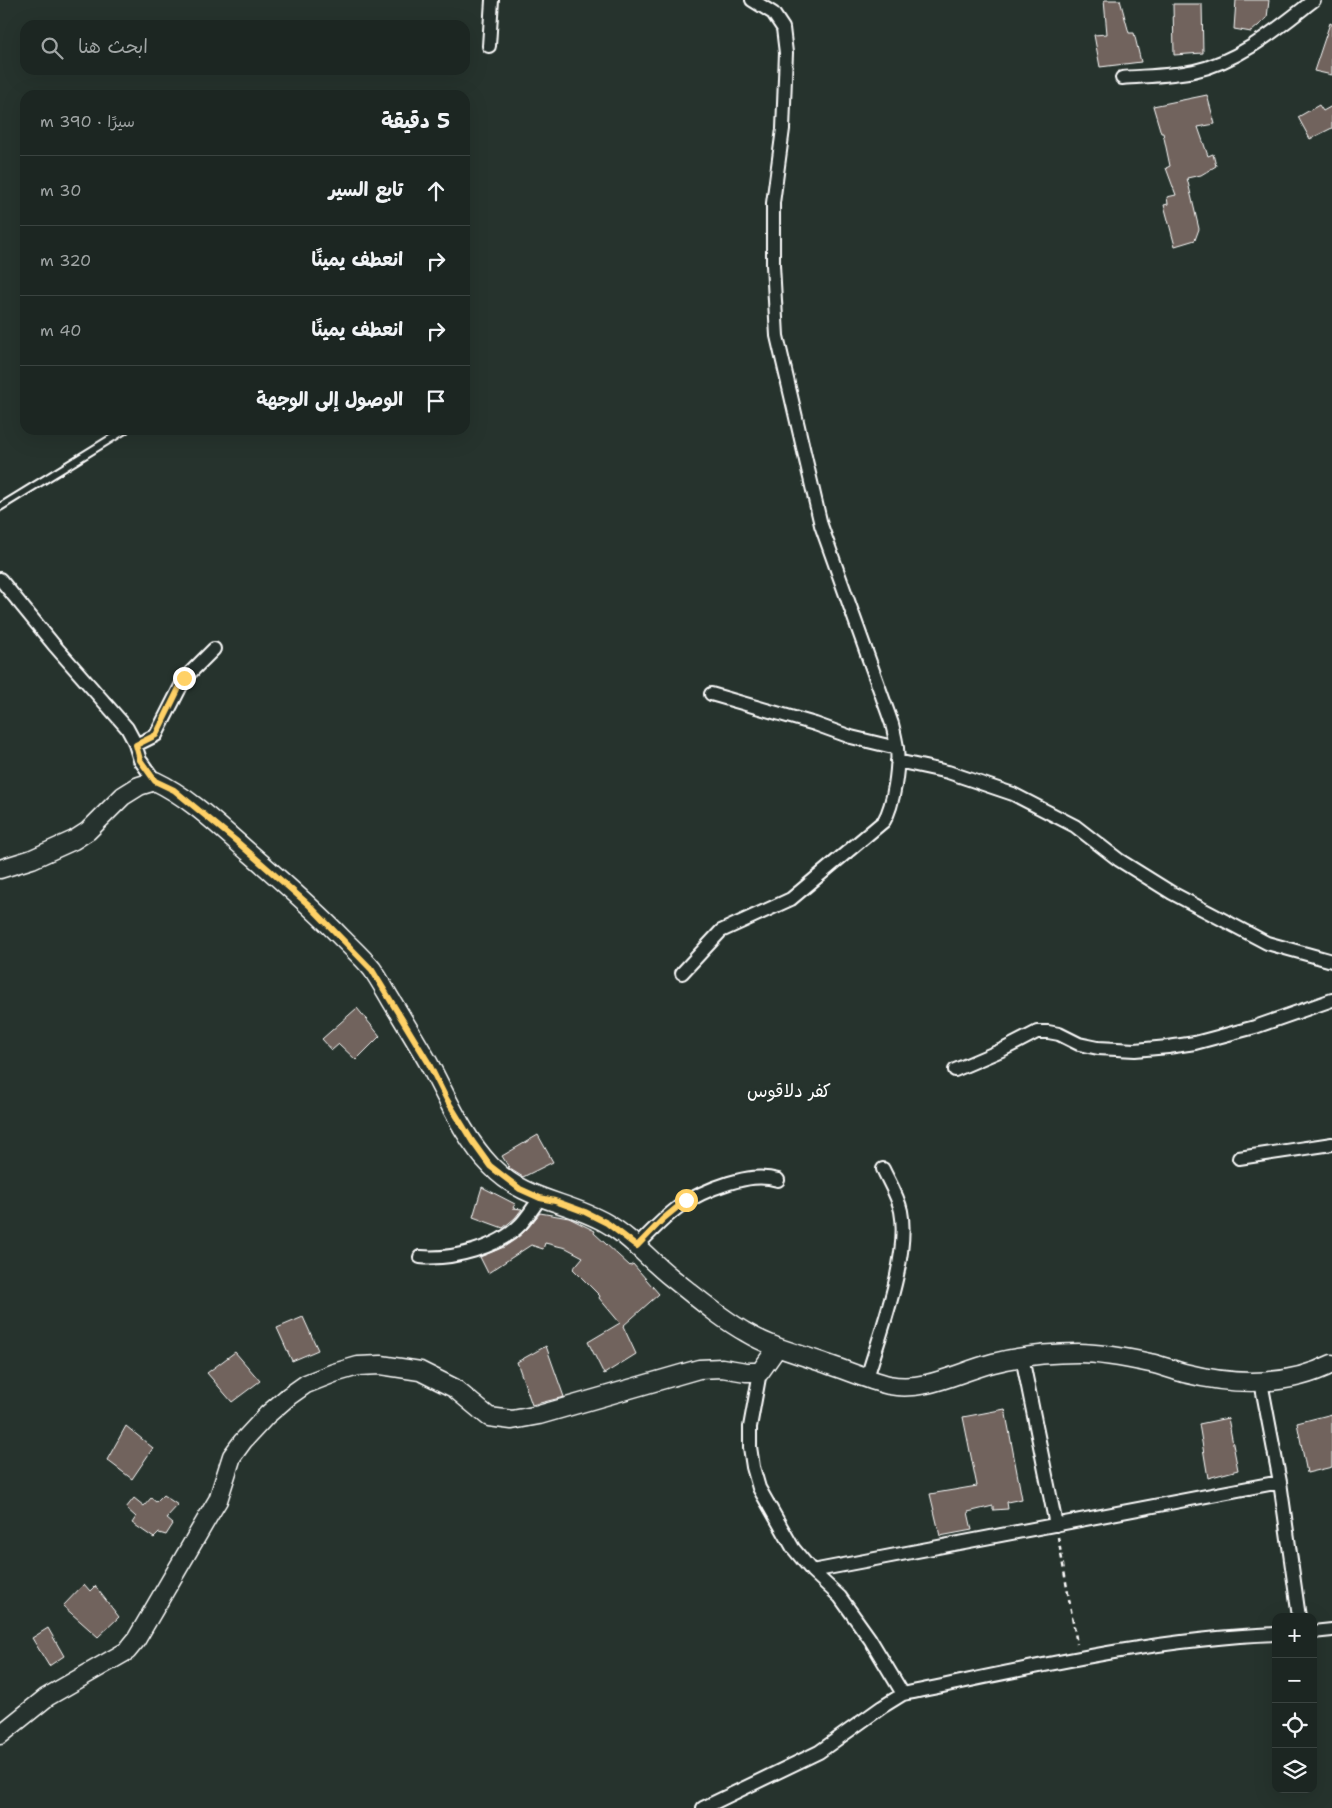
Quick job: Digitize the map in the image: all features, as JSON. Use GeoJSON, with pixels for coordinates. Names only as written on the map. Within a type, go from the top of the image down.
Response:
{"type":"FeatureCollection","features":[{"type":"Feature","properties":{"kind":"main road"},"geometry":{"type":"LineString","coordinates":[[0,869],[41,855],[88,832],[123,796],[139,786],[155,781],[174,790],[309,905],[372,970],[428,1062],[447,1100],[490,1166],[520,1189],[540,1198],[555,1201],[585,1212],[607,1223],[637,1246],[666,1274],[728,1322],[749,1335],[777,1348],[891,1385],[929,1385],[991,1363],[1058,1353],[1102,1354],[1152,1363],[1208,1378],[1261,1382],[1297,1376],[1332,1364]]}},
{"type":"Feature","properties":{"kind":"main road"},"geometry":{"type":"LineString","coordinates":[[0,1735],[47,1697],[127,1650],[136,1640],[218,1500],[232,1456],[267,1415],[288,1396],[306,1384],[358,1366],[381,1365],[401,1367],[420,1371],[454,1388],[489,1417],[512,1420],[547,1413],[699,1369],[722,1368],[760,1372],[777,1348]]}},
{"type":"Feature","properties":{"kind":"street"},"geometry":{"type":"LineString","coordinates":[[490,46],[492,0]]}},
{"type":"Feature","properties":{"kind":"street"},"geometry":{"type":"LineString","coordinates":[[682,973],[721,931],[791,899],[884,821],[890,806],[897,755],[892,724],[821,525],[778,336],[773,265],[773,203],[783,130],[786,54],[783,28],[778,20],[773,13],[752,0]]}},
{"type":"Feature","properties":{"kind":"street"},"geometry":{"type":"LineString","coordinates":[[1122,78],[1195,71],[1216,64],[1241,52],[1278,29],[1314,0]]}},
{"type":"Feature","properties":{"kind":"street"},"geometry":{"type":"LineString","coordinates":[[0,579],[54,645],[127,728],[136,745],[140,760],[155,781]]}},
{"type":"Feature","properties":{"kind":"street"},"geometry":{"type":"LineString","coordinates":[[136,745],[156,735],[184,678],[214,649]]}},
{"type":"Feature","properties":{"kind":"street"},"geometry":{"type":"LineString","coordinates":[[711,694],[816,724],[897,755],[1012,794],[1075,826],[1119,860],[1172,893],[1267,943],[1332,961]]}},
{"type":"Feature","properties":{"kind":"street"},"geometry":{"type":"LineString","coordinates":[[955,1070],[1004,1049],[1036,1032],[1060,1034],[1079,1044],[1098,1048],[1136,1050],[1168,1047],[1195,1043],[1255,1027],[1332,1000]]}},
{"type":"Feature","properties":{"kind":"street"},"geometry":{"type":"LineString","coordinates":[[1239,1158],[1332,1144]]}},
{"type":"Feature","properties":{"kind":"street"},"geometry":{"type":"LineString","coordinates":[[867,1378],[892,1295],[902,1241],[901,1209],[883,1168]]}},
{"type":"Feature","properties":{"kind":"street"},"geometry":{"type":"LineString","coordinates":[[637,1246],[663,1219],[694,1196],[716,1187],[748,1178],[766,1176],[778,1180]]}},
{"type":"Feature","properties":{"kind":"street"},"geometry":{"type":"LineString","coordinates":[[420,1257],[454,1256],[494,1242],[522,1223],[540,1198]]}},
{"type":"Feature","properties":{"kind":"street"},"geometry":{"type":"LineString","coordinates":[[1022,1357],[1056,1525]]}},
{"type":"Feature","properties":{"kind":"street"},"geometry":{"type":"LineString","coordinates":[[760,1372],[750,1426],[750,1447],[759,1488],[793,1548],[812,1571],[840,1597],[870,1639],[903,1694]]}},
{"type":"Feature","properties":{"kind":"street"},"geometry":{"type":"LineString","coordinates":[[1261,1382],[1280,1482],[1298,1613]]}},
{"type":"Feature","properties":{"kind":"street"},"geometry":{"type":"LineString","coordinates":[[812,1571],[1280,1482]]}},
{"type":"Feature","properties":{"kind":"street"},"geometry":{"type":"LineString","coordinates":[[1317,1632],[1332,1630]]}},
{"type":"Feature","properties":{"kind":"street"},"geometry":{"type":"LineString","coordinates":[[703,1808],[819,1752],[903,1694],[1157,1644],[1272,1634]]}},
{"type":"Feature","properties":{"kind":"lane"},"geometry":{"type":"LineString","coordinates":[[0,507],[117,435]]}},
{"type":"Feature","properties":{"kind":"path"},"geometry":{"type":"LineString","coordinates":[[1056,1525],[1080,1658]]}},
{"type":"Feature","properties":{"kind":"building"},"geometry":{"type":"Polygon","coordinates":[[[1104,0],[1120,0],[1129,33],[1134,33],[1141,62],[1100,67],[1094,35],[1107,34],[1104,0]]]}},
{"type":"Feature","properties":{"kind":"building"},"geometry":{"type":"Polygon","coordinates":[[[1236,0],[1269,0],[1267,18],[1251,32],[1234,29],[1236,0]]]}},
{"type":"Feature","properties":{"kind":"building"},"geometry":{"type":"Polygon","coordinates":[[[1173,4],[1202,4],[1203,53],[1174,55],[1173,4]]]}},
{"type":"Feature","properties":{"kind":"building"},"geometry":{"type":"Polygon","coordinates":[[[1330,23],[1332,24],[1332,75],[1314,71],[1330,23]]]}},
{"type":"Feature","properties":{"kind":"building"},"geometry":{"type":"Polygon","coordinates":[[[1207,95],[1215,124],[1198,127],[1208,156],[1213,154],[1216,166],[1201,175],[1187,178],[1199,229],[1195,240],[1175,246],[1164,205],[1168,204],[1167,197],[1176,195],[1166,168],[1170,166],[1163,133],[1161,133],[1153,106],[1207,95]]]}},
{"type":"Feature","properties":{"kind":"building"},"geometry":{"type":"Polygon","coordinates":[[[1319,105],[1323,111],[1332,106],[1332,128],[1310,139],[1298,117],[1319,105]]]}},
{"type":"Feature","properties":{"kind":"building"},"geometry":{"type":"Polygon","coordinates":[[[357,1008],[380,1036],[356,1060],[339,1044],[332,1050],[322,1039],[357,1008]]]}},
{"type":"Feature","properties":{"kind":"building"},"geometry":{"type":"Polygon","coordinates":[[[538,1135],[553,1162],[523,1177],[510,1169],[502,1156],[538,1135]]]}},
{"type":"Feature","properties":{"kind":"building"},"geometry":{"type":"Polygon","coordinates":[[[482,1187],[515,1204],[513,1208],[522,1209],[503,1228],[473,1217],[482,1187]]]}},
{"type":"Feature","properties":{"kind":"building"},"geometry":{"type":"Polygon","coordinates":[[[540,1213],[569,1218],[595,1231],[594,1233],[630,1266],[633,1264],[659,1294],[623,1326],[636,1354],[604,1374],[588,1342],[620,1323],[599,1298],[600,1296],[573,1269],[583,1257],[566,1248],[545,1243],[543,1249],[531,1245],[488,1273],[480,1257],[504,1247],[516,1239],[540,1213]]]}},
{"type":"Feature","properties":{"kind":"building"},"geometry":{"type":"Polygon","coordinates":[[[303,1317],[318,1350],[292,1361],[277,1328],[303,1317]]]}},
{"type":"Feature","properties":{"kind":"building"},"geometry":{"type":"Polygon","coordinates":[[[546,1346],[564,1397],[532,1405],[517,1362],[546,1346]]]}},
{"type":"Feature","properties":{"kind":"building"},"geometry":{"type":"Polygon","coordinates":[[[235,1352],[260,1381],[232,1402],[207,1373],[235,1352]]]}},
{"type":"Feature","properties":{"kind":"building"},"geometry":{"type":"Polygon","coordinates":[[[1005,1409],[1022,1499],[1007,1502],[1008,1509],[993,1510],[993,1506],[968,1512],[972,1530],[940,1536],[930,1494],[977,1486],[963,1417],[1005,1409]]]}},
{"type":"Feature","properties":{"kind":"building"},"geometry":{"type":"Polygon","coordinates":[[[1332,1414],[1332,1467],[1307,1473],[1297,1423],[1332,1414]]]}},
{"type":"Feature","properties":{"kind":"building"},"geometry":{"type":"Polygon","coordinates":[[[1228,1418],[1238,1470],[1208,1478],[1199,1424],[1228,1418]]]}},
{"type":"Feature","properties":{"kind":"building"},"geometry":{"type":"Polygon","coordinates":[[[126,1426],[153,1448],[132,1479],[107,1460],[126,1426]]]}},
{"type":"Feature","properties":{"kind":"building"},"geometry":{"type":"Polygon","coordinates":[[[163,1495],[178,1505],[166,1518],[173,1524],[166,1535],[159,1533],[154,1538],[132,1523],[136,1517],[126,1508],[134,1498],[144,1506],[151,1498],[156,1502],[163,1495]]]}},
{"type":"Feature","properties":{"kind":"building"},"geometry":{"type":"Polygon","coordinates":[[[84,1584],[90,1591],[95,1586],[119,1617],[98,1637],[63,1606],[84,1584]]]}},
{"type":"Feature","properties":{"kind":"building"},"geometry":{"type":"Polygon","coordinates":[[[48,1628],[64,1656],[49,1666],[32,1638],[48,1628]]]}},
{"type":"Feature","properties":{"kind":"district","name":"كفر دلاقوس"},"geometry":{"type":"Point","coordinates":[789,1091]}},
{"type":"Feature","properties":{"kind":"route"},"geometry":{"type":"LineString","coordinates":[[184,678],[156,735],[136,745],[140,760],[155,781],[174,790],[309,905],[372,970],[428,1062],[447,1100],[490,1166],[520,1189],[540,1198],[555,1201],[585,1212],[607,1223],[637,1246],[663,1219],[686,1200]]}}]}
